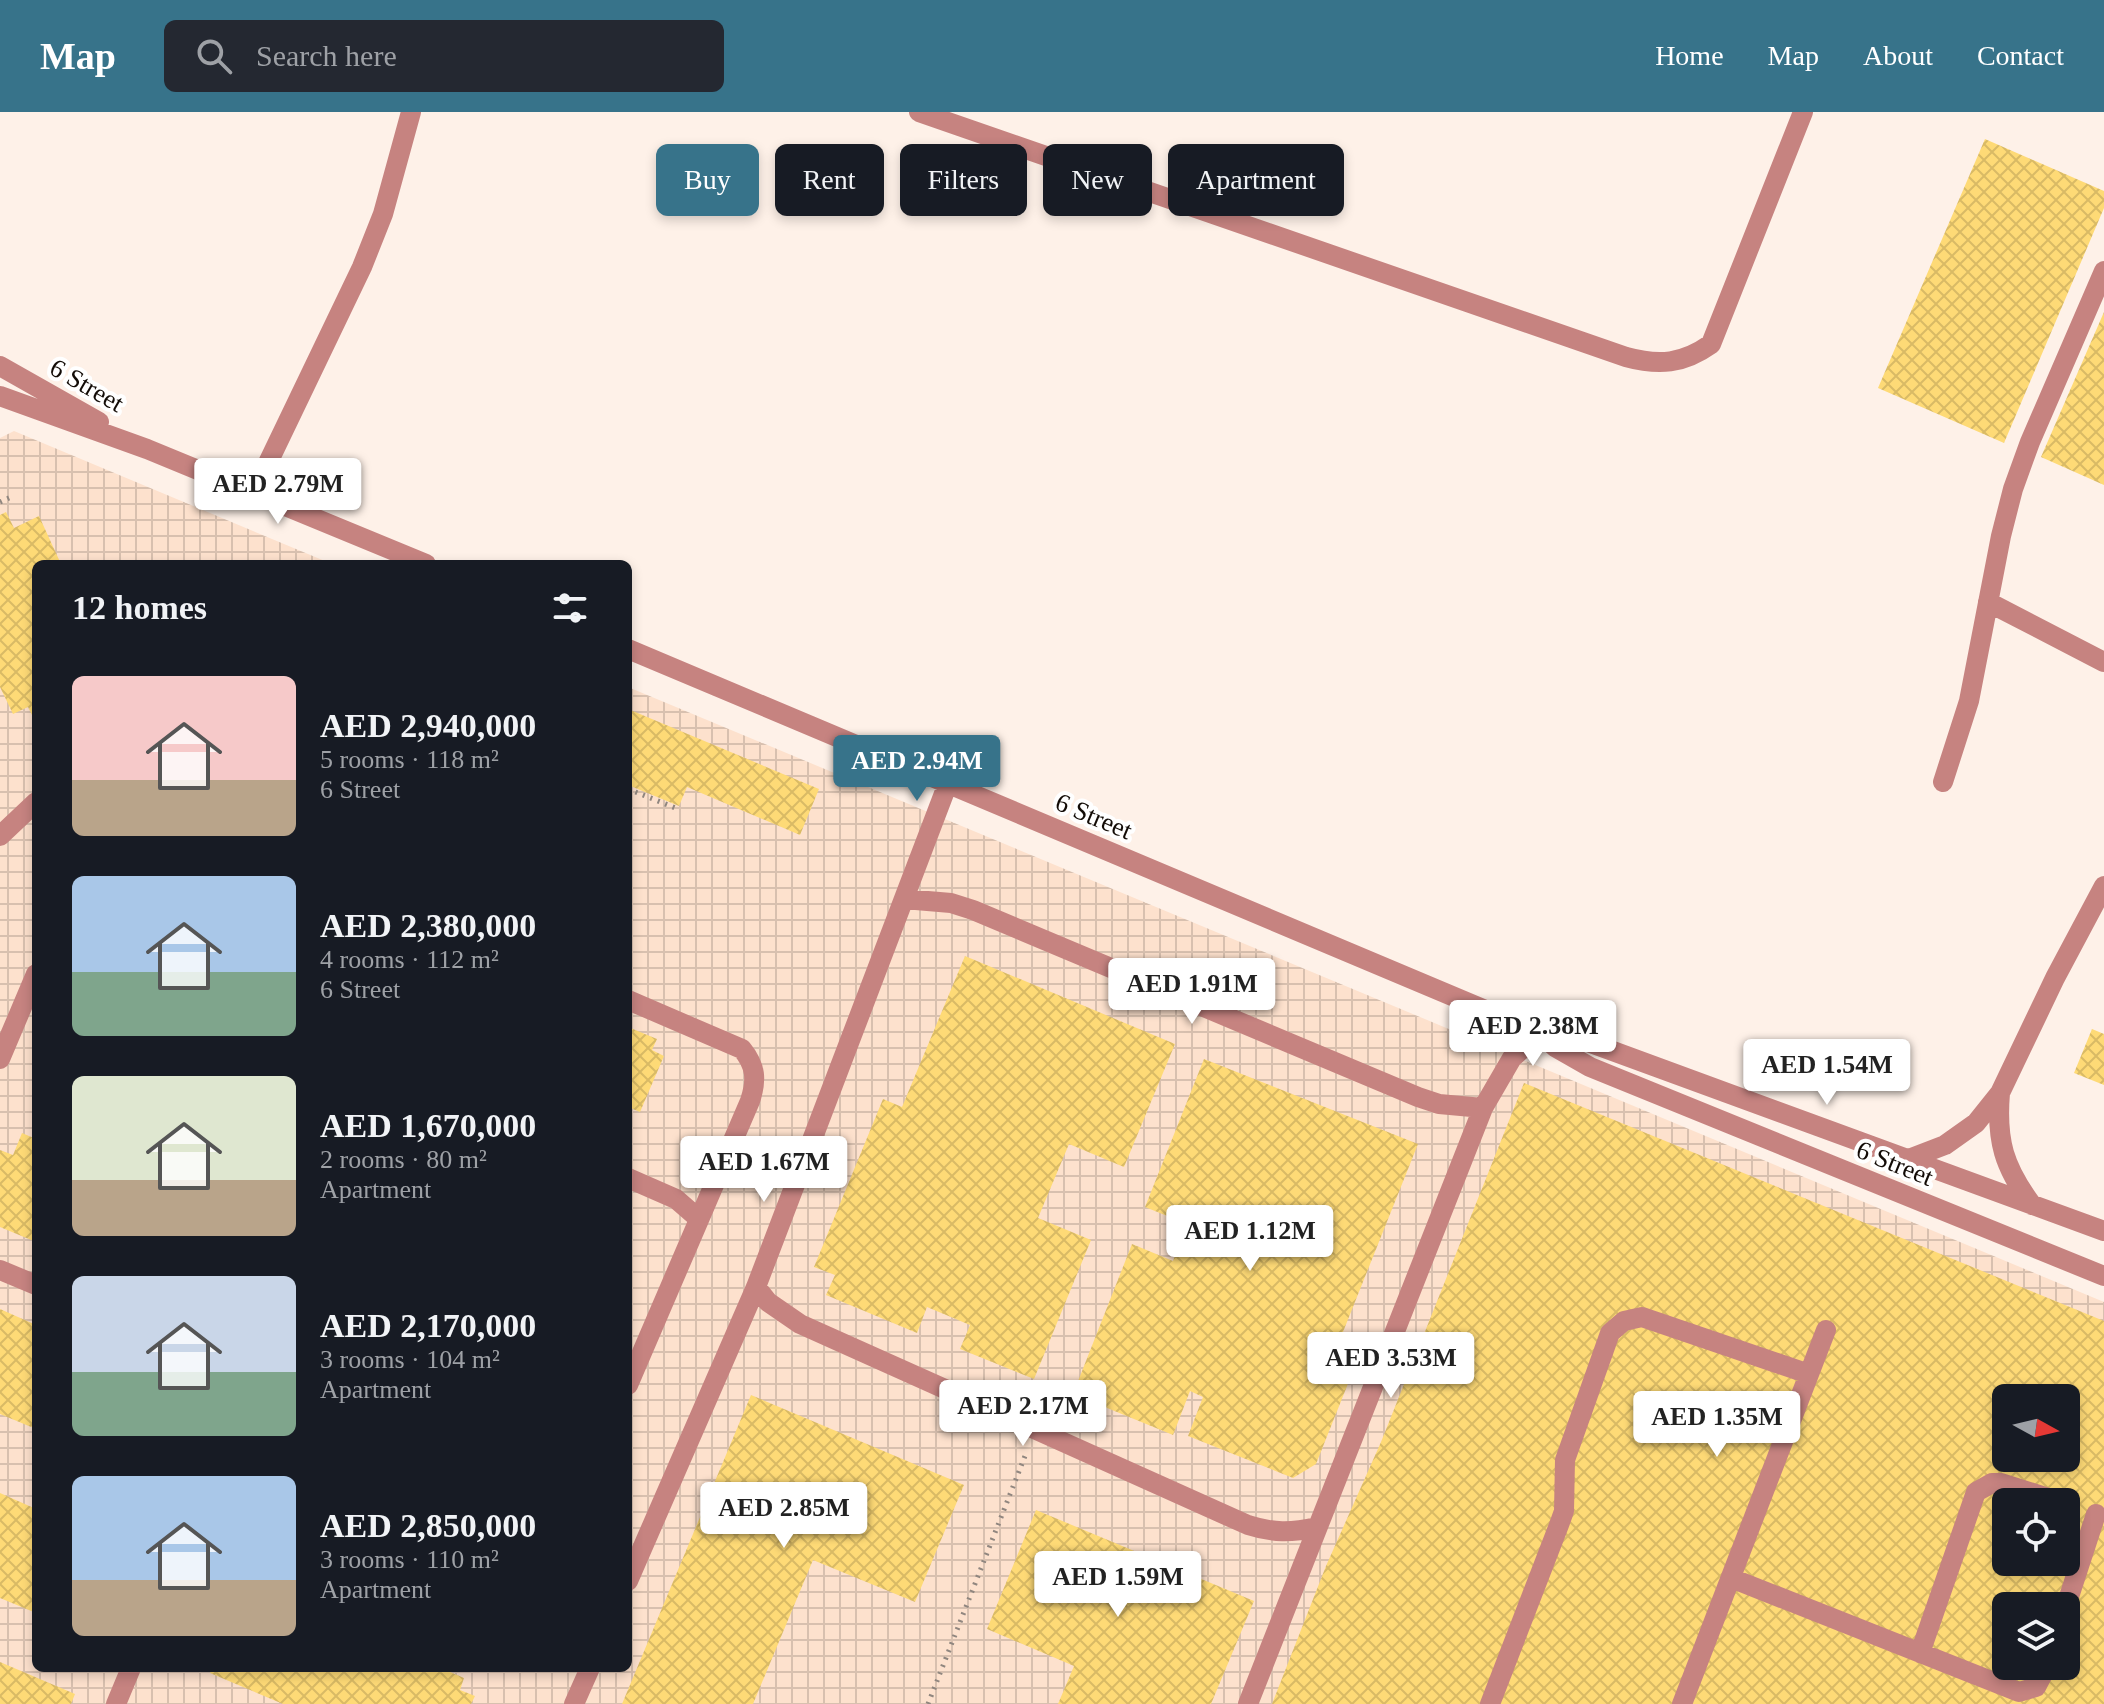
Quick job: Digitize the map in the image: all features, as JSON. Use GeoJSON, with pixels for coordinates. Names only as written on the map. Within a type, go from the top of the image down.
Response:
{"type":"FeatureCollection","features":[{"type":"Feature","properties":{"kind":"street"},"geometry":{"type":"LineString","coordinates":[[254,492],[362,267],[383,214],[411,112]]}},
{"type":"Feature","properties":{"kind":"street"},"geometry":{"type":"LineString","coordinates":[[919,112],[1647,363],[1687,359],[1711,344],[1803,112]]}},
{"type":"Feature","properties":{"kind":"street"},"geometry":{"type":"LineString","coordinates":[[1943,782],[1969,701],[2001,536],[2022,465],[2104,271]]}},
{"type":"Feature","properties":{"kind":"street","name":"6 Street"},"geometry":{"type":"LineString","coordinates":[[0,366],[147,449]]}},
{"type":"Feature","properties":{"kind":"street","name":"6 Street"},"geometry":{"type":"LineString","coordinates":[[0,396],[147,449],[416,560]]}},
{"type":"Feature","properties":{"kind":"street"},"geometry":{"type":"LineString","coordinates":[[1988,602],[2104,662]]}},
{"type":"Feature","properties":{"kind":"street","name":"6 Street"},"geometry":{"type":"LineString","coordinates":[[632,651],[1540,1033],[1580,1039],[2104,1231]]}},
{"type":"Feature","properties":{"kind":"street"},"geometry":{"type":"LineString","coordinates":[[632,1572],[756,1287],[948,783]]}},
{"type":"Feature","properties":{"kind":"street"},"geometry":{"type":"LineString","coordinates":[[0,836],[32,806]]}},
{"type":"Feature","properties":{"kind":"street"},"geometry":{"type":"LineString","coordinates":[[1906,1160],[1945,1145],[1966,1131],[2000,1093],[2062,964],[2104,886]]}},
{"type":"Feature","properties":{"kind":"street"},"geometry":{"type":"LineString","coordinates":[[904,899],[951,903],[973,910],[1418,1097],[1439,1104],[1483,1108]]}},
{"type":"Feature","properties":{"kind":"street"},"geometry":{"type":"LineString","coordinates":[[0,1059],[32,983]]}},
{"type":"Feature","properties":{"kind":"street"},"geometry":{"type":"LineString","coordinates":[[632,1002],[742,1049],[751,1060],[755,1074],[755,1087],[632,1371]]}},
{"type":"Feature","properties":{"kind":"street"},"geometry":{"type":"LineString","coordinates":[[1248,1704],[1483,1108],[1512,1058],[1540,1033]]}},
{"type":"Feature","properties":{"kind":"street","name":"6 Street"},"geometry":{"type":"LineString","coordinates":[[1540,1033],[1563,1052],[1590,1067],[2104,1276]]}},
{"type":"Feature","properties":{"kind":"street"},"geometry":{"type":"LineString","coordinates":[[2000,1093],[1997,1123],[2002,1153],[2014,1181],[2032,1205]]}},
{"type":"Feature","properties":{"kind":"street"},"geometry":{"type":"LineString","coordinates":[[632,1180],[676,1199],[699,1219]]}},
{"type":"Feature","properties":{"kind":"street"},"geometry":{"type":"LineString","coordinates":[[0,1270],[32,1283]]}},
{"type":"Feature","properties":{"kind":"street"},"geometry":{"type":"LineString","coordinates":[[756,1287],[768,1302],[800,1324],[1248,1525],[1270,1532],[1294,1533],[1317,1527]]}},
{"type":"Feature","properties":{"kind":"street"},"geometry":{"type":"LineString","coordinates":[[1490,1704],[1564,1511],[1565,1460],[1610,1333],[1624,1321],[1642,1317],[1809,1374]]}},
{"type":"Feature","properties":{"kind":"street"},"geometry":{"type":"LineString","coordinates":[[1682,1704],[1826,1330]]}},
{"type":"Feature","properties":{"kind":"street"},"geometry":{"type":"LineString","coordinates":[[1920,1653],[1976,1492],[1992,1483],[2016,1488]]}},
{"type":"Feature","properties":{"kind":"street"},"geometry":{"type":"LineString","coordinates":[[2071,1592],[2100,1516],[2080,1509]]}},
{"type":"Feature","properties":{"kind":"street"},"geometry":{"type":"LineString","coordinates":[[1731,1578],[2019,1692],[2036,1687],[2040,1680]]}},
{"type":"Feature","properties":{"kind":"street"},"geometry":{"type":"LineString","coordinates":[[116,1704],[129,1672]]}},
{"type":"Feature","properties":{"kind":"street"},"geometry":{"type":"LineString","coordinates":[[574,1704],[588,1672]]}},
{"type":"Feature","properties":{"kind":"path"},"geometry":{"type":"LineString","coordinates":[[0,502],[11,497]]}},
{"type":"Feature","properties":{"kind":"path"},"geometry":{"type":"LineString","coordinates":[[632,791],[678,809]]}},
{"type":"Feature","properties":{"kind":"path"},"geometry":{"type":"LineString","coordinates":[[928,1704],[1036,1429]]}},
{"type":"Feature","properties":{"kind":"shaded area"},"geometry":{"type":"Polygon","coordinates":[[[14,431],[322,560],[32,560],[32,1672],[632,1672],[632,689],[2104,1302],[2104,1704],[0,1704],[0,438],[14,431]]]}},
{"type":"Feature","properties":{"kind":"building"},"geometry":{"type":"Polygon","coordinates":[[[1985,139],[2104,191],[2104,208],[2004,443],[1878,388],[1985,139]]]}},
{"type":"Feature","properties":{"kind":"building"},"geometry":{"type":"Polygon","coordinates":[[[2104,312],[2104,485],[2041,457],[2104,312]]]}},
{"type":"Feature","properties":{"kind":"building"},"geometry":{"type":"Polygon","coordinates":[[[6,512],[14,528],[39,516],[59,560],[32,560],[32,715],[28,707],[13,714],[0,687],[0,515],[6,512]]]}},
{"type":"Feature","properties":{"kind":"building"},"geometry":{"type":"Polygon","coordinates":[[[632,711],[819,789],[800,835],[687,787],[679,806],[632,787],[632,711]]]}},
{"type":"Feature","properties":{"kind":"building"},"geometry":{"type":"Polygon","coordinates":[[[965,956],[1175,1044],[1124,1167],[1069,1144],[1038,1218],[1091,1240],[1034,1379],[960,1349],[970,1325],[927,1307],[917,1333],[826,1295],[835,1275],[814,1267],[883,1099],[902,1107],[965,956]]]}},
{"type":"Feature","properties":{"kind":"building"},"geometry":{"type":"Polygon","coordinates":[[[632,1029],[657,1039],[652,1050],[664,1056],[640,1112],[632,1109],[632,1029]]]}},
{"type":"Feature","properties":{"kind":"building"},"geometry":{"type":"Polygon","coordinates":[[[2092,1029],[2104,1034],[2104,1085],[2074,1073],[2092,1029]]]}},
{"type":"Feature","properties":{"kind":"building"},"geometry":{"type":"Polygon","coordinates":[[[1204,1059],[1418,1144],[1337,1347],[1359,1356],[1316,1464],[1293,1478],[1188,1436],[1203,1397],[1190,1391],[1173,1435],[1073,1394],[1132,1244],[1173,1261],[1187,1224],[1145,1207],[1204,1059]]]}},
{"type":"Feature","properties":{"kind":"building"},"geometry":{"type":"Polygon","coordinates":[[[1524,1083],[2104,1321],[2104,1704],[1272,1704],[1326,1566],[1381,1442],[1524,1083]]]}},
{"type":"Feature","properties":{"kind":"building"},"geometry":{"type":"Polygon","coordinates":[[[22,1133],[32,1137],[32,1240],[0,1227],[0,1150],[13,1155],[22,1133]]]}},
{"type":"Feature","properties":{"kind":"building"},"geometry":{"type":"Polygon","coordinates":[[[0,1309],[32,1323],[32,1427],[0,1414],[0,1309]]]}},
{"type":"Feature","properties":{"kind":"building"},"geometry":{"type":"Polygon","coordinates":[[[751,1395],[964,1485],[915,1602],[813,1560],[753,1704],[622,1704],[751,1395]]]}},
{"type":"Feature","properties":{"kind":"building"},"geometry":{"type":"Polygon","coordinates":[[[0,1493],[32,1507],[32,1611],[0,1598],[0,1493]]]}},
{"type":"Feature","properties":{"kind":"building"},"geometry":{"type":"Polygon","coordinates":[[[1036,1510],[1254,1601],[1211,1704],[1058,1704],[1074,1666],[987,1629],[1036,1510]]]}},
{"type":"Feature","properties":{"kind":"building"},"geometry":{"type":"Polygon","coordinates":[[[0,1662],[75,1694],[71,1704],[0,1704],[0,1662]]]}},
{"type":"Feature","properties":{"kind":"building"},"geometry":{"type":"Polygon","coordinates":[[[450,1672],[464,1678],[460,1690],[475,1696],[471,1704],[283,1704],[210,1673],[450,1672]]]}}]}
